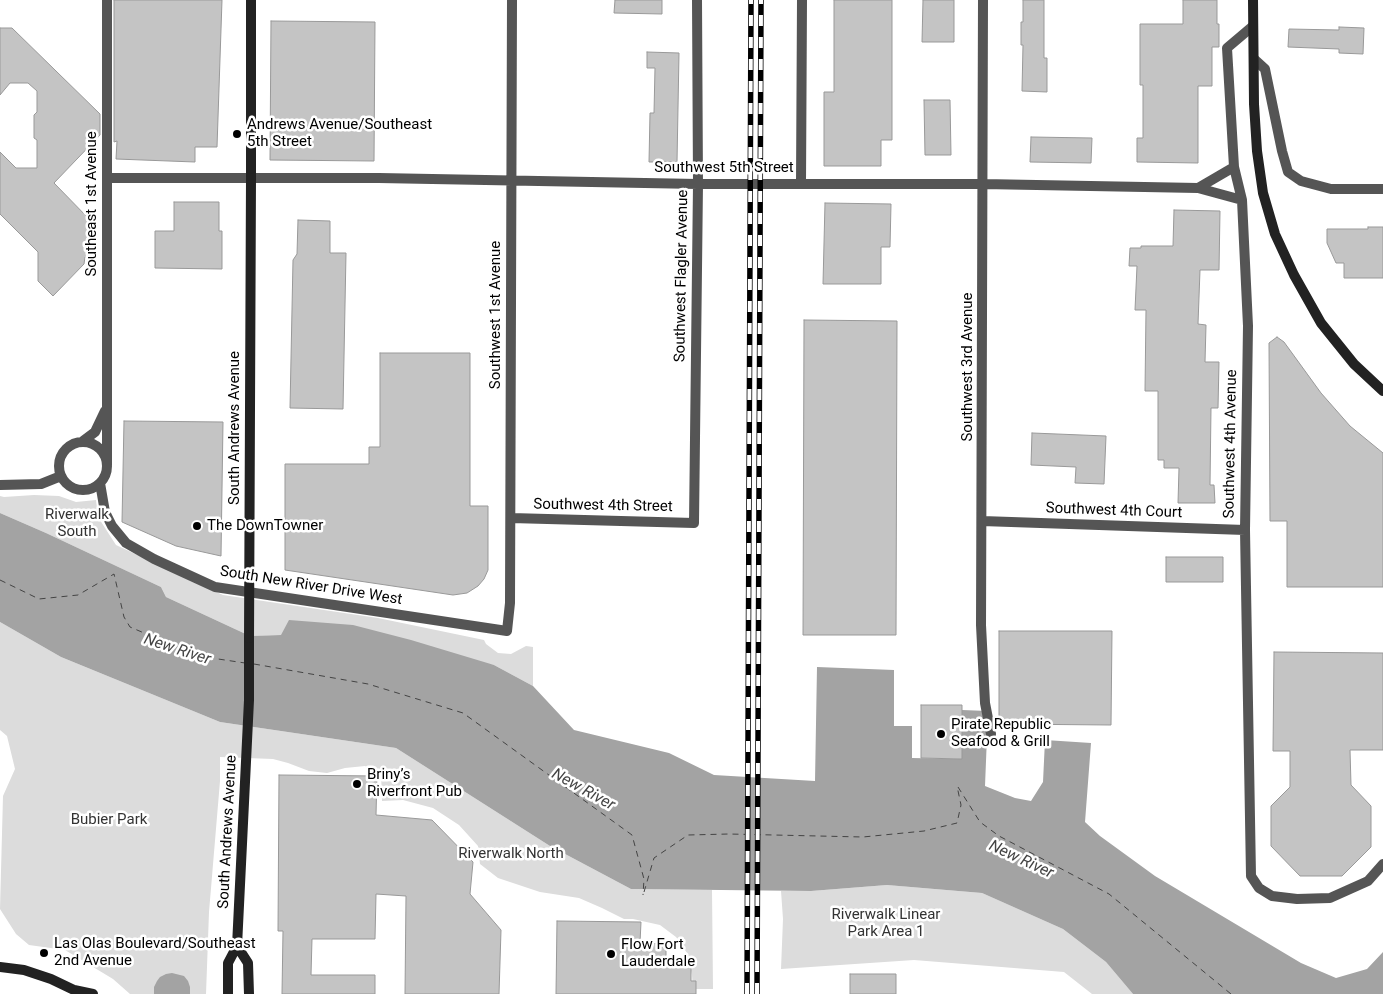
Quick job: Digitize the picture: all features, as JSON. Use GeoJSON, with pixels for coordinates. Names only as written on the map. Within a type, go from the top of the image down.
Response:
{"type":"FeatureCollection","features":[{"type":"Feature","properties":{"kind":"main road","name":"South Andrews Avenue"},"geometry":{"type":"LineString","coordinates":[[228,994],[228,963],[237,946],[250,700],[251,0]]}},
{"type":"Feature","properties":{"kind":"main road"},"geometry":{"type":"LineString","coordinates":[[1253,0],[1256,151],[1263,193],[1275,234],[1294,276],[1321,323],[1354,364],[1383,391]]}},
{"type":"Feature","properties":{"kind":"main road"},"geometry":{"type":"LineString","coordinates":[[237,946],[248,963],[249,994]]}},
{"type":"Feature","properties":{"kind":"main road"},"geometry":{"type":"LineString","coordinates":[[0,967],[24,970],[51,979],[76,992],[93,994]]}},
{"type":"Feature","properties":{"kind":"street","name":"Southeast 1st Avenue"},"geometry":{"type":"LineString","coordinates":[[107,0],[107,465]]}},
{"type":"Feature","properties":{"kind":"street","name":"Southwest 1st Avenue"},"geometry":{"type":"LineString","coordinates":[[507,631],[510,603],[511,518],[512,0]]}},
{"type":"Feature","properties":{"kind":"street","name":"Southwest Flagler Avenue"},"geometry":{"type":"LineString","coordinates":[[694,523],[698,184],[697,0]]}},
{"type":"Feature","properties":{"kind":"street"},"geometry":{"type":"LineString","coordinates":[[801,184],[802,0]]}},
{"type":"Feature","properties":{"kind":"street","name":"Southwest 3rd Avenue"},"geometry":{"type":"LineString","coordinates":[[983,0],[981,625],[985,703],[991,734]]}},
{"type":"Feature","properties":{"kind":"street","name":"Southwest 4th Avenue"},"geometry":{"type":"LineString","coordinates":[[1253,26],[1228,48],[1234,166],[1242,200],[1248,326],[1244,530],[1251,876],[1259,888],[1272,896],[1297,899],[1330,898],[1368,881],[1383,864]]}},
{"type":"Feature","properties":{"kind":"street"},"geometry":{"type":"LineString","coordinates":[[1254,59],[1265,69],[1288,172],[1301,181],[1331,189],[1383,189]]}},
{"type":"Feature","properties":{"kind":"street"},"geometry":{"type":"LineString","coordinates":[[1198,188],[1234,166]]}},
{"type":"Feature","properties":{"kind":"street","name":"Southwest 5th Street"},"geometry":{"type":"LineString","coordinates":[[107,178],[698,184],[983,184],[1198,188],[1242,200]]}},
{"type":"Feature","properties":{"kind":"street","name":"Southeast 1st Avenue"},"geometry":{"type":"LineString","coordinates":[[83,441],[95,432],[107,408]]}},
{"type":"Feature","properties":{"kind":"street"},"geometry":{"type":"LineString","coordinates":[[83,441],[90,442],[102,451],[107,465],[106,472],[100,483],[86,490],[78,490],[71,487],[65,482],[58,468],[62,452],[75,442],[83,441]]}},
{"type":"Feature","properties":{"kind":"street"},"geometry":{"type":"LineString","coordinates":[[0,485],[41,484],[61,476]]}},
{"type":"Feature","properties":{"kind":"street","name":"South New River Drive West"},"geometry":{"type":"LineString","coordinates":[[100,483],[105,512],[112,526],[126,543],[154,559],[215,587],[507,631]]}},
{"type":"Feature","properties":{"kind":"street","name":"Southwest 4th Street"},"geometry":{"type":"LineString","coordinates":[[511,518],[694,523]]}},
{"type":"Feature","properties":{"kind":"street","name":"Southwest 4th Court"},"geometry":{"type":"LineString","coordinates":[[982,521],[1244,530]]}},
{"type":"Feature","properties":{"kind":"green space","name":"Riverwalk South"},"geometry":{"type":"Polygon","coordinates":[[[0,496],[59,496],[76,502],[96,500],[98,517],[116,545],[223,595],[378,618],[484,640],[486,644],[498,653],[511,654],[526,646],[533,647],[533,686],[494,665],[281,635],[250,636],[166,597],[161,587],[0,513],[0,496]]]}},
{"type":"Feature","properties":{"kind":"green space","name":"Bubier Park"},"geometry":{"type":"Polygon","coordinates":[[[0,622],[61,657],[220,722],[396,748],[550,846],[631,889],[712,890],[713,989],[693,989],[687,953],[676,937],[660,925],[624,919],[579,898],[540,892],[498,878],[480,864],[478,846],[459,825],[433,808],[403,800],[382,801],[381,773],[365,766],[345,768],[327,773],[309,771],[273,759],[220,757],[220,781],[209,912],[206,994],[130,994],[113,979],[65,950],[29,945],[16,934],[0,909],[3,796],[15,769],[7,736],[0,730],[0,622]]]}},
{"type":"Feature","properties":{"kind":"green space","name":"Riverwalk Linear Park Area 1"},"geometry":{"type":"Polygon","coordinates":[[[887,885],[982,893],[1063,929],[1106,962],[1133,994],[1092,994],[1064,972],[914,960],[781,969],[783,919],[781,891],[811,891],[887,885]]]}},
{"type":"Feature","properties":{"kind":"water","name":"New River"},"geometry":{"type":"Polygon","coordinates":[[[0,513],[161,587],[166,597],[250,636],[281,635],[289,620],[353,625],[411,640],[494,665],[533,686],[574,730],[669,753],[714,775],[815,781],[817,667],[894,670],[894,726],[912,726],[912,758],[961,759],[962,710],[988,711],[985,786],[1015,798],[1031,801],[1043,782],[1045,740],[1091,743],[1085,822],[1100,836],[1155,876],[1301,963],[1336,978],[1367,969],[1383,952],[1383,994],[1133,994],[1106,962],[1063,929],[982,893],[887,885],[811,891],[631,889],[550,846],[396,748],[220,722],[61,657],[0,622],[0,513]]]}},
{"type":"Feature","properties":{"kind":"water"},"geometry":{"type":"Polygon","coordinates":[[[172,973],[184,976],[190,987],[190,994],[154,994],[154,987],[160,977],[172,973]]]}},
{"type":"Feature","properties":{"kind":"building"},"geometry":{"type":"Polygon","coordinates":[[[114,0],[222,0],[217,147],[195,147],[195,162],[116,159],[117,141],[114,142],[114,0]]]}},
{"type":"Feature","properties":{"kind":"building"},"geometry":{"type":"Polygon","coordinates":[[[615,0],[662,0],[662,14],[614,13],[615,0]]]}},
{"type":"Feature","properties":{"kind":"building"},"geometry":{"type":"Polygon","coordinates":[[[834,0],[892,0],[892,140],[881,140],[881,166],[824,166],[824,92],[834,92],[834,0]]]}},
{"type":"Feature","properties":{"kind":"building"},"geometry":{"type":"Polygon","coordinates":[[[923,0],[954,0],[954,42],[922,42],[923,0]]]}},
{"type":"Feature","properties":{"kind":"building"},"geometry":{"type":"Polygon","coordinates":[[[1023,0],[1044,0],[1044,58],[1047,58],[1047,92],[1022,91],[1023,45],[1021,45],[1021,22],[1023,22],[1023,0]]]}},
{"type":"Feature","properties":{"kind":"building"},"geometry":{"type":"Polygon","coordinates":[[[1183,0],[1217,0],[1219,47],[1212,47],[1212,86],[1198,86],[1198,163],[1137,162],[1137,138],[1143,138],[1143,85],[1140,85],[1140,24],[1183,24],[1183,0]]]}},
{"type":"Feature","properties":{"kind":"building"},"geometry":{"type":"Polygon","coordinates":[[[271,21],[375,22],[374,161],[270,160],[271,21]]]}},
{"type":"Feature","properties":{"kind":"building"},"geometry":{"type":"Polygon","coordinates":[[[1339,27],[1364,28],[1363,54],[1339,53],[1339,49],[1288,47],[1289,29],[1339,30],[1339,27]]]}},
{"type":"Feature","properties":{"kind":"building"},"geometry":{"type":"Polygon","coordinates":[[[0,28],[12,28],[100,114],[100,135],[54,183],[91,221],[91,257],[85,257],[84,264],[53,296],[38,281],[38,252],[0,214],[0,152],[16,168],[37,168],[37,140],[34,138],[34,115],[37,112],[37,91],[28,83],[10,83],[0,95],[0,28]]]}},
{"type":"Feature","properties":{"kind":"building"},"geometry":{"type":"Polygon","coordinates":[[[647,52],[679,53],[677,162],[649,162],[650,113],[654,113],[655,68],[647,68],[647,52]]]}},
{"type":"Feature","properties":{"kind":"building"},"geometry":{"type":"Polygon","coordinates":[[[924,100],[950,100],[951,155],[925,155],[924,100]]]}},
{"type":"Feature","properties":{"kind":"building"},"geometry":{"type":"Polygon","coordinates":[[[1031,137],[1092,138],[1091,163],[1030,162],[1031,137]]]}},
{"type":"Feature","properties":{"kind":"building"},"geometry":{"type":"Polygon","coordinates":[[[174,202],[219,202],[219,231],[222,231],[222,269],[155,268],[155,231],[174,231],[174,202]]]}},
{"type":"Feature","properties":{"kind":"building"},"geometry":{"type":"Polygon","coordinates":[[[825,203],[891,204],[890,247],[881,247],[881,284],[823,284],[825,203]]]}},
{"type":"Feature","properties":{"kind":"building"},"geometry":{"type":"Polygon","coordinates":[[[1174,210],[1220,211],[1219,270],[1200,270],[1198,324],[1206,325],[1205,362],[1219,362],[1218,408],[1211,408],[1210,485],[1214,485],[1215,503],[1178,503],[1179,468],[1164,468],[1164,460],[1158,460],[1158,391],[1145,391],[1146,310],[1135,310],[1137,266],[1129,266],[1130,248],[1173,246],[1174,210]]]}},
{"type":"Feature","properties":{"kind":"building"},"geometry":{"type":"Polygon","coordinates":[[[298,220],[330,221],[330,253],[346,253],[343,409],[290,408],[293,260],[297,254],[298,220]]]}},
{"type":"Feature","properties":{"kind":"building"},"geometry":{"type":"Polygon","coordinates":[[[1368,227],[1383,227],[1383,278],[1344,278],[1344,263],[1336,263],[1327,243],[1327,229],[1368,229],[1368,227]]]}},
{"type":"Feature","properties":{"kind":"building"},"geometry":{"type":"Polygon","coordinates":[[[804,320],[897,321],[896,635],[803,635],[804,320]]]}},
{"type":"Feature","properties":{"kind":"building"},"geometry":{"type":"Polygon","coordinates":[[[1277,337],[1284,342],[1321,393],[1350,426],[1383,453],[1383,587],[1287,587],[1287,521],[1270,521],[1269,343],[1277,337]]]}},
{"type":"Feature","properties":{"kind":"building"},"geometry":{"type":"Polygon","coordinates":[[[380,353],[470,353],[470,506],[488,506],[488,570],[478,586],[467,593],[453,595],[285,570],[285,464],[369,464],[369,447],[380,447],[380,353]]]}},
{"type":"Feature","properties":{"kind":"building"},"geometry":{"type":"Polygon","coordinates":[[[124,421],[223,422],[221,556],[176,546],[122,522],[124,421]]]}},
{"type":"Feature","properties":{"kind":"building"},"geometry":{"type":"Polygon","coordinates":[[[1032,433],[1106,436],[1104,484],[1075,483],[1076,467],[1031,465],[1032,433]]]}},
{"type":"Feature","properties":{"kind":"building"},"geometry":{"type":"Polygon","coordinates":[[[1166,557],[1223,557],[1223,582],[1166,582],[1166,557]]]}},
{"type":"Feature","properties":{"kind":"building"},"geometry":{"type":"Polygon","coordinates":[[[999,631],[1112,631],[1111,725],[999,724],[999,631]]]}},
{"type":"Feature","properties":{"kind":"building"},"geometry":{"type":"Polygon","coordinates":[[[1274,652],[1383,653],[1383,750],[1350,750],[1351,785],[1371,806],[1371,847],[1342,876],[1300,876],[1271,846],[1271,806],[1290,787],[1290,751],[1273,751],[1274,652]]]}},
{"type":"Feature","properties":{"kind":"building","name":"Pirate Republic Seafood & Grill"},"geometry":{"type":"Polygon","coordinates":[[[921,705],[962,705],[962,759],[921,758],[921,705]]]}},
{"type":"Feature","properties":{"kind":"building"},"geometry":{"type":"Polygon","coordinates":[[[279,775],[377,776],[376,815],[432,820],[473,862],[470,894],[501,930],[499,994],[405,994],[406,896],[376,894],[375,939],[312,939],[311,975],[375,975],[375,994],[282,994],[283,931],[278,931],[279,775]]]}},
{"type":"Feature","properties":{"kind":"building","name":"Flow Fort Lauderdale"},"geometry":{"type":"Polygon","coordinates":[[[557,921],[641,922],[640,943],[666,944],[666,964],[691,964],[691,981],[696,981],[696,994],[556,994],[557,921]]]}},
{"type":"Feature","properties":{"kind":"building"},"geometry":{"type":"Polygon","coordinates":[[[850,974],[896,974],[896,994],[850,994],[850,974]]]}},
{"type":"Feature","properties":{"kind":"ferry route"},"geometry":{"type":"LineString","coordinates":[[0,580],[39,599],[78,595],[114,574],[124,617],[130,627],[198,656],[245,663]]}},
{"type":"Feature","properties":{"kind":"ferry route"},"geometry":{"type":"LineString","coordinates":[[254,664],[368,684],[463,713],[632,835],[644,879],[643,895]]}},
{"type":"Feature","properties":{"kind":"ferry route"},"geometry":{"type":"LineString","coordinates":[[644,892],[654,858],[688,835],[863,837],[924,831],[957,823],[961,805],[957,786]]}},
{"type":"Feature","properties":{"kind":"ferry route"},"geometry":{"type":"LineString","coordinates":[[958,787],[980,822],[999,836],[1109,894],[1231,994]]}},
{"type":"Feature","properties":{"kind":"railway"},"geometry":{"type":"LineString","coordinates":[[747,994],[751,0]]}},
{"type":"Feature","properties":{"kind":"railway"},"geometry":{"type":"LineString","coordinates":[[757,994],[761,0]]}},
{"type":"Feature","properties":{"kind":"place","name":"Andrews Avenue/Southeast 5th Street"},"geometry":{"type":"Point","coordinates":[237,134]}},
{"type":"Feature","properties":{"kind":"place","name":"The DownTowner"},"geometry":{"type":"Point","coordinates":[197,526]}},
{"type":"Feature","properties":{"kind":"place","name":"Pirate Republic Seafood & Grill"},"geometry":{"type":"Point","coordinates":[941,734]}},
{"type":"Feature","properties":{"kind":"place","name":"Briny’s Riverfront Pub"},"geometry":{"type":"Point","coordinates":[357,784]}},
{"type":"Feature","properties":{"kind":"place","name":"Las Olas Boulevard/Southeast 2nd Avenue"},"geometry":{"type":"Point","coordinates":[44,953]}},
{"type":"Feature","properties":{"kind":"place","name":"Flow Fort Lauderdale"},"geometry":{"type":"Point","coordinates":[611,954]}},
{"type":"Feature","properties":{"kind":"park label","name":"Riverwalk North"},"geometry":{"type":"Point","coordinates":[511,854]}}]}
